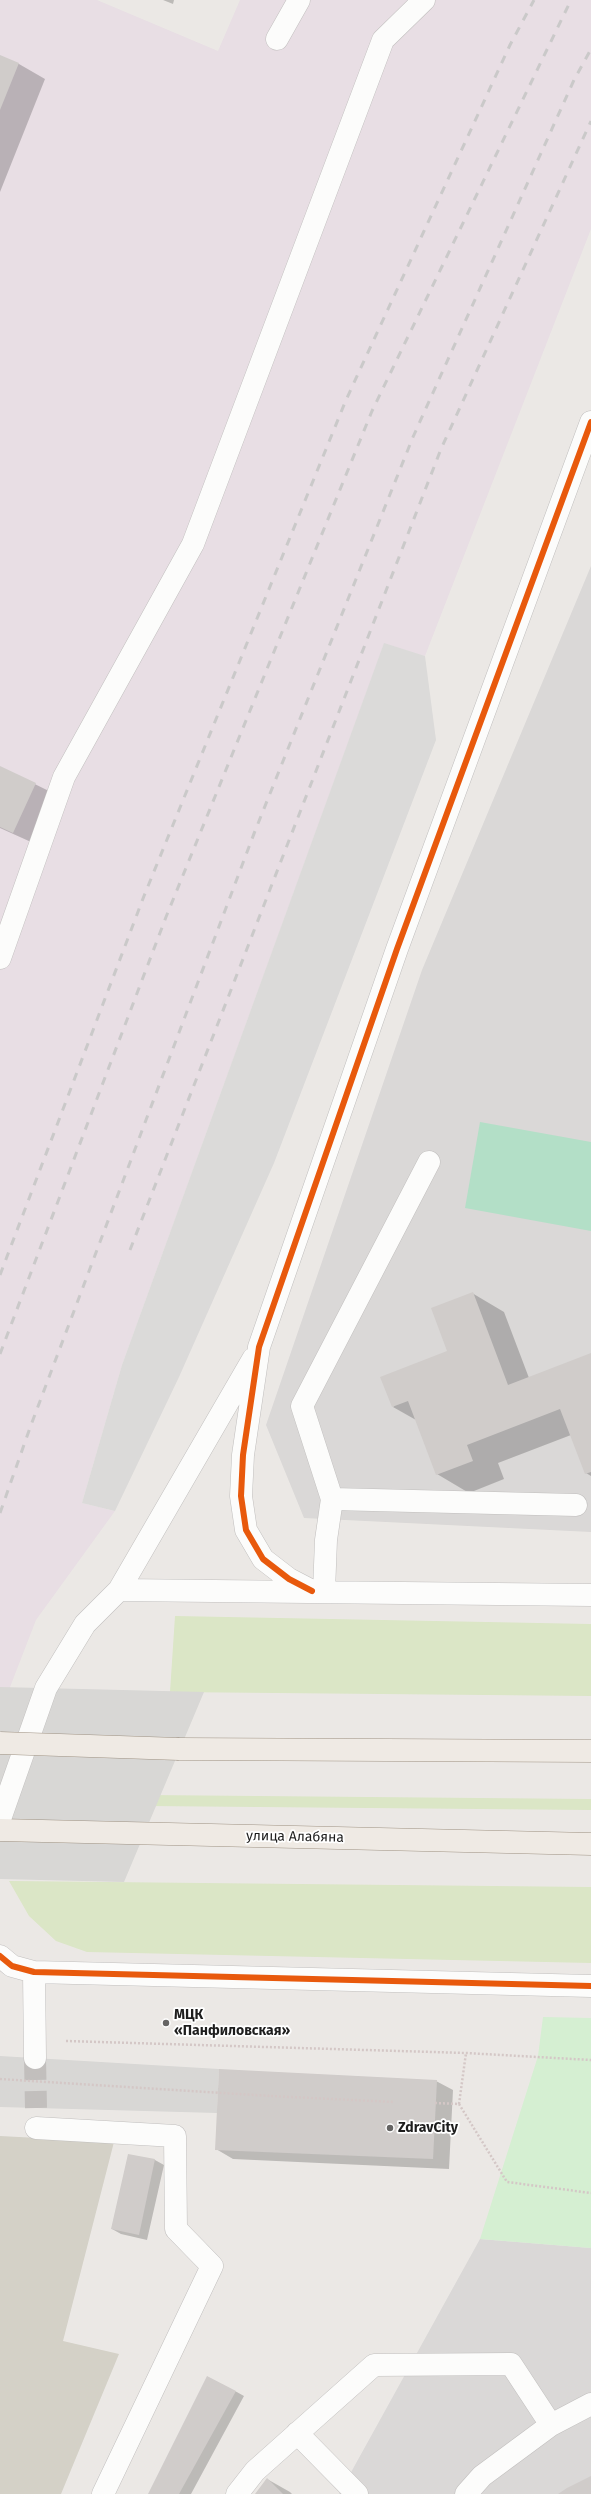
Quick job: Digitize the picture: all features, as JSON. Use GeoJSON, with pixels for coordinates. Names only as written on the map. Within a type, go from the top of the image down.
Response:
{"type":"FeatureCollection","features":[{"type":"Feature","properties":{"kind":"main road"},"geometry":{"type":"LineString","coordinates":[[0,1743],[179,1749],[591,1751]]}},
{"type":"Feature","properties":{"kind":"main road","name":"улица Алабяна"},"geometry":{"type":"LineString","coordinates":[[0,1830],[591,1844]]}},
{"type":"Feature","properties":{"kind":"street"},"geometry":{"type":"LineString","coordinates":[[277,39],[299,0]]}},
{"type":"Feature","properties":{"kind":"street"},"geometry":{"type":"LineString","coordinates":[[0,958],[64,777],[193,544],[383,40],[424,0]]}},
{"type":"Feature","properties":{"kind":"street"},"geometry":{"type":"LineString","coordinates":[[318,1591],[289,1579],[262,1558],[246,1530],[241,1496],[242,1455],[259,1347],[397,949],[591,422]]}},
{"type":"Feature","properties":{"kind":"street"},"geometry":{"type":"LineString","coordinates":[[318,1591],[332,1499],[302,1406],[429,1162]]}},
{"type":"Feature","properties":{"kind":"street"},"geometry":{"type":"LineString","coordinates":[[0,1819],[46,1688],[86,1624],[119,1590],[259,1347]]}},
{"type":"Feature","properties":{"kind":"street"},"geometry":{"type":"LineString","coordinates":[[332,1499],[576,1505]]}},
{"type":"Feature","properties":{"kind":"street"},"geometry":{"type":"LineString","coordinates":[[119,1590],[591,1595]]}},
{"type":"Feature","properties":{"kind":"street"},"geometry":{"type":"LineString","coordinates":[[0,1956],[12,1966],[34,1972],[591,1986]]}},
{"type":"Feature","properties":{"kind":"street"},"geometry":{"type":"LineString","coordinates":[[34,1972],[34,2049]]}},
{"type":"Feature","properties":{"kind":"street"},"geometry":{"type":"LineString","coordinates":[[36,2128],[175,2136],[176,2229],[212,2266],[103,2494]]}},
{"type":"Feature","properties":{"kind":"street"},"geometry":{"type":"LineString","coordinates":[[237,2494],[255,2471],[374,2365],[511,2364],[551,2424]]}},
{"type":"Feature","properties":{"kind":"street"},"geometry":{"type":"LineString","coordinates":[[466,2494],[482,2476],[551,2424],[591,2404]]}},
{"type":"Feature","properties":{"kind":"street"},"geometry":{"type":"LineString","coordinates":[[297,2434],[357,2494]]}},
{"type":"Feature","properties":{"kind":"path"},"geometry":{"type":"LineString","coordinates":[[34,2049],[466,2053],[591,2060]]}},
{"type":"Feature","properties":{"kind":"path"},"geometry":{"type":"LineString","coordinates":[[466,2053],[459,2104],[507,2182],[591,2193]]}},
{"type":"Feature","properties":{"kind":"path"},"geometry":{"type":"LineString","coordinates":[[0,2079],[394,2102]]}},
{"type":"Feature","properties":{"kind":"path"},"geometry":{"type":"LineString","coordinates":[[435,2103],[459,2104]]}},
{"type":"Feature","properties":{"kind":"shaded area"},"geometry":{"type":"Polygon","coordinates":[[[0,0],[97,0],[218,51],[240,0],[591,0],[591,229],[425,656],[384,644],[122,1365],[82,1503],[115,1511],[36,1620],[0,1713],[0,0]]]}},
{"type":"Feature","properties":{"kind":"shaded area"},"geometry":{"type":"Polygon","coordinates":[[[591,566],[591,1532],[304,1518],[266,1425],[422,970],[591,566]]]}},
{"type":"Feature","properties":{"kind":"shaded area"},"geometry":{"type":"Polygon","coordinates":[[[384,643],[425,656],[436,740],[274,1163],[179,1377],[115,1511],[82,1503],[122,1365],[384,643]]]}},
{"type":"Feature","properties":{"kind":"shaded area"},"geometry":{"type":"Polygon","coordinates":[[[0,2136],[114,2142],[63,2341],[119,2354],[61,2494],[0,2494],[0,2136]]]}},
{"type":"Feature","properties":{"kind":"shaded area"},"geometry":{"type":"Polygon","coordinates":[[[480,2239],[591,2248],[591,2494],[339,2494],[480,2239]]]}},
{"type":"Feature","properties":{"kind":"green space"},"geometry":{"type":"Polygon","coordinates":[[[480,1122],[591,1142],[591,1231],[465,1208],[480,1122]]]}},
{"type":"Feature","properties":{"kind":"green space"},"geometry":{"type":"Polygon","coordinates":[[[175,1616],[591,1624],[591,1696],[170,1692],[175,1616]]]}},
{"type":"Feature","properties":{"kind":"green space"},"geometry":{"type":"Polygon","coordinates":[[[147,1795],[591,1799],[591,1810],[146,1806],[147,1795]]]}},
{"type":"Feature","properties":{"kind":"green space"},"geometry":{"type":"Polygon","coordinates":[[[9,1881],[591,1887],[591,1963],[87,1952],[56,1941],[29,1916],[9,1881]]]}},
{"type":"Feature","properties":{"kind":"green space"},"geometry":{"type":"Polygon","coordinates":[[[543,2017],[591,2018],[591,2248],[480,2239],[538,2056],[543,2017]]]}},
{"type":"Feature","properties":{"kind":"pier"},"geometry":{"type":"Polygon","coordinates":[[[0,1687],[204,1692],[124,1882],[0,1879],[0,1687]]]}},
{"type":"Feature","properties":{"kind":"pier"},"geometry":{"type":"Polygon","coordinates":[[[0,2056],[219,2069],[217,2113],[0,2107],[0,2056]]]}},
{"type":"Feature","properties":{"kind":"building"},"geometry":{"type":"Polygon","coordinates":[[[0,55],[19,63],[0,110],[0,55]]]}},
{"type":"Feature","properties":{"kind":"building"},"geometry":{"type":"Polygon","coordinates":[[[0,766],[36,783],[13,833],[0,827],[0,766]]]}},
{"type":"Feature","properties":{"kind":"building"},"geometry":{"type":"Polygon","coordinates":[[[473,1292],[508,1385],[591,1353],[591,1472],[585,1474],[560,1409],[467,1445],[473,1461],[436,1475],[408,1401],[392,1407],[380,1377],[447,1351],[431,1308],[473,1292]]]}},
{"type":"Feature","properties":{"kind":"building"},"geometry":{"type":"Polygon","coordinates":[[[219,2069],[437,2080],[433,2159],[215,2150],[219,2069]]]}},
{"type":"Feature","properties":{"kind":"building"},"geometry":{"type":"Polygon","coordinates":[[[128,2154],[155,2159],[139,2235],[111,2229],[128,2154]]]}},
{"type":"Feature","properties":{"kind":"building"},"geometry":{"type":"Polygon","coordinates":[[[207,2376],[236,2391],[179,2494],[148,2494],[207,2376]]]}},
{"type":"Feature","properties":{"kind":"building"},"geometry":{"type":"Polygon","coordinates":[[[591,2476],[591,2494],[558,2494],[567,2488],[591,2476]]]}},
{"type":"Feature","properties":{"kind":"building"},"geometry":{"type":"Polygon","coordinates":[[[267,2478],[283,2494],[255,2494],[267,2478]]]}},
{"type":"Feature","properties":{"kind":"tunnel"},"geometry":{"type":"LineString","coordinates":[[35,2058],[36,2108]]}},
{"type":"Feature","properties":{"kind":"railway"},"geometry":{"type":"LineString","coordinates":[[0,1275],[144,896],[346,400],[510,45],[534,0]]}},
{"type":"Feature","properties":{"kind":"railway"},"geometry":{"type":"LineString","coordinates":[[0,1354],[166,917],[372,411],[571,0]]}},
{"type":"Feature","properties":{"kind":"railway"},"geometry":{"type":"LineString","coordinates":[[0,1513],[31,1425],[255,831],[413,437],[574,80],[591,49]]}},
{"type":"Feature","properties":{"kind":"railway"},"geometry":{"type":"LineString","coordinates":[[130,1250],[441,449],[591,121]]}},
{"type":"Feature","properties":{"kind":"cycle path"},"geometry":{"type":"LineString","coordinates":[[312,1591],[289,1579],[263,1559],[246,1530],[241,1496],[243,1455],[259,1347],[397,949],[591,422]]}},
{"type":"Feature","properties":{"kind":"cycle path"},"geometry":{"type":"LineString","coordinates":[[0,1956],[12,1966],[34,1972],[591,1986]]}},
{"type":"Feature","properties":{"kind":"place","name":"МЦК «Панфиловская»"},"geometry":{"type":"Point","coordinates":[166,2023]}},
{"type":"Feature","properties":{"kind":"place","name":"ZdravCity"},"geometry":{"type":"Point","coordinates":[390,2128]}}]}
